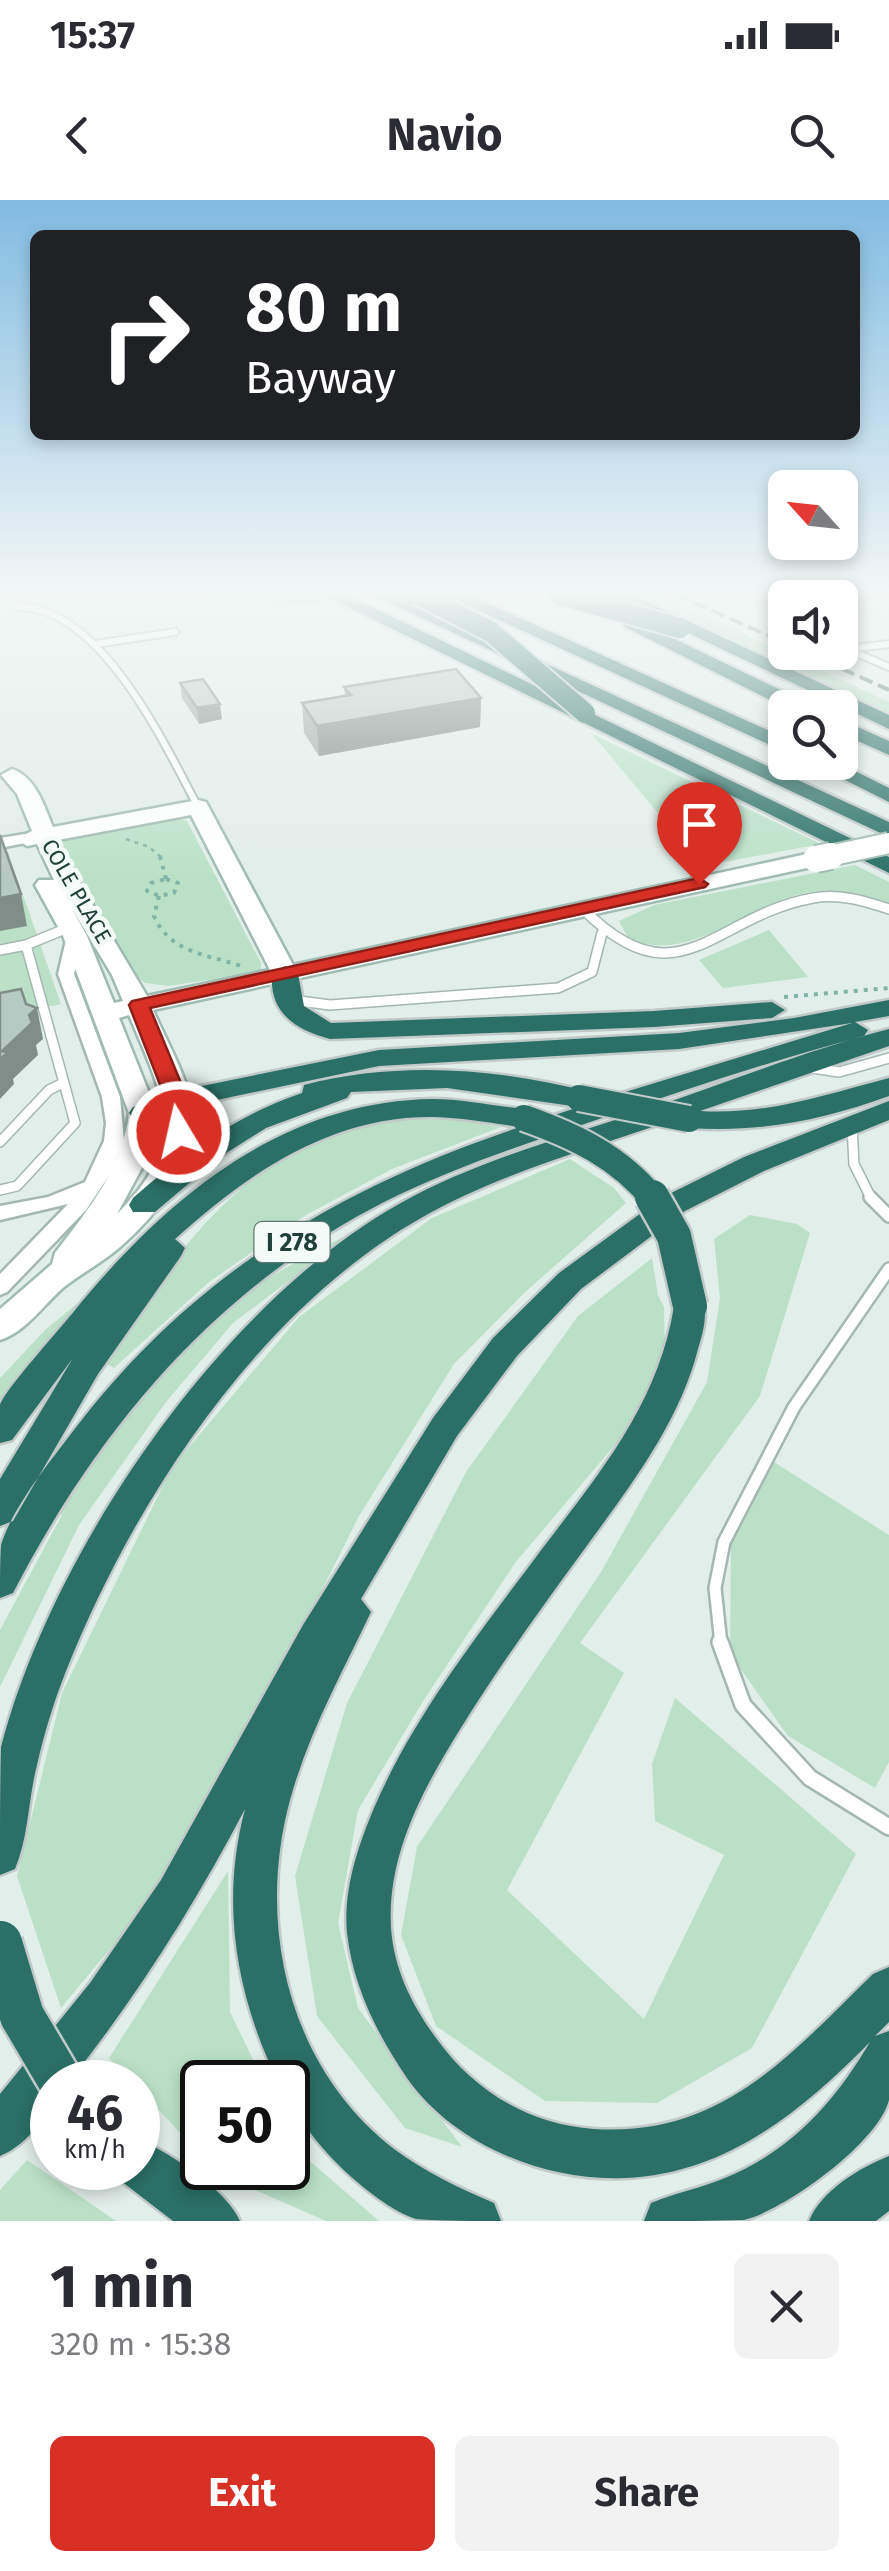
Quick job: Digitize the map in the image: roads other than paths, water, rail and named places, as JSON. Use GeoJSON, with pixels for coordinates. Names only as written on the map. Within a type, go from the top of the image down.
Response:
{"type":"FeatureCollection","features":[{"type":"Feature","properties":{"kind":"highway"},"geometry":{"type":"LineString","coordinates":[[523,688],[889,866]]}},
{"type":"Feature","properties":{"kind":"highway"},"geometry":{"type":"LineString","coordinates":[[556,688],[585,713],[640,746]]}},
{"type":"Feature","properties":{"kind":"highway"},"geometry":{"type":"LineString","coordinates":[[583,688],[889,830]]}},
{"type":"Feature","properties":{"kind":"highway"},"geometry":{"type":"LineString","coordinates":[[659,688],[768,738]]}},
{"type":"Feature","properties":{"kind":"highway"},"geometry":{"type":"LineString","coordinates":[[701,688],[768,718]]}},
{"type":"Feature","properties":{"kind":"highway"},"geometry":{"type":"LineString","coordinates":[[816,688],[889,722]]}},
{"type":"Feature","properties":{"kind":"highway"},"geometry":{"type":"LineString","coordinates":[[858,734],[889,749]]}},
{"type":"Feature","properties":{"kind":"highway"},"geometry":{"type":"LineString","coordinates":[[858,759],[889,774]]}},
{"type":"Feature","properties":{"kind":"highway"},"geometry":{"type":"LineString","coordinates":[[856,780],[889,796]]}},
{"type":"Feature","properties":{"kind":"highway"},"geometry":{"type":"LineString","coordinates":[[286,986],[303,1022],[330,1031],[357,1032],[654,1020],[889,999]]}},
{"type":"Feature","properties":{"kind":"highway"},"geometry":{"type":"LineString","coordinates":[[178,1107],[380,1058],[679,1041],[794,1026],[889,1008]]}},
{"type":"Feature","properties":{"kind":"highway","name":"I 278"},"geometry":{"type":"LineString","coordinates":[[0,1582],[66,1466],[123,1390],[218,1298],[315,1228],[387,1189],[481,1150],[711,1072],[889,1021]]}},
{"type":"Feature","properties":{"kind":"highway"},"geometry":{"type":"LineString","coordinates":[[1,1846],[32,1710],[67,1625],[110,1539],[162,1455],[207,1395],[301,1291],[353,1247],[441,1195],[503,1169],[889,1037]]}},
{"type":"Feature","properties":{"kind":"highway"},"geometry":{"type":"LineString","coordinates":[[143,1113],[374,1081],[444,1077],[726,1123],[782,1120],[889,1086]]}},
{"type":"Feature","properties":{"kind":"highway"},"geometry":{"type":"LineString","coordinates":[[144,1205],[193,1160],[244,1127],[303,1102],[374,1081]]}},
{"type":"Feature","properties":{"kind":"highway"},"geometry":{"type":"LineString","coordinates":[[0,1430],[96,1305],[164,1230],[215,1184],[273,1149],[331,1124],[392,1110],[450,1108],[524,1118],[556,1128],[605,1154],[650,1192],[668,1218],[680,1246],[690,1306],[685,1343],[674,1382],[646,1434],[483,1660],[400,1792],[380,1838],[370,1886],[370,1942],[376,1973],[400,2029],[436,2078],[458,2100],[532,2141],[610,2155],[686,2144],[748,2120],[812,2066],[889,1990]]}},
{"type":"Feature","properties":{"kind":"highway"},"geometry":{"type":"LineString","coordinates":[[0,2132],[106,1999],[176,1895],[317,1637],[463,1400],[504,1347],[594,1261],[674,1204],[754,1164],[889,1110]]}},
{"type":"Feature","properties":{"kind":"highway"},"geometry":{"type":"LineString","coordinates":[[0,1511],[86,1365],[151,1274],[206,1208],[273,1149]]}},
{"type":"Feature","properties":{"kind":"highway"},"geometry":{"type":"LineString","coordinates":[[428,1456],[277,1777],[256,1858],[256,1951],[278,2036],[296,2074],[322,2113],[350,2146],[388,2178],[428,2203],[476,2221]]}},
{"type":"Feature","properties":{"kind":"highway"},"geometry":{"type":"LineString","coordinates":[[0,1942],[16,2003],[46,2060]]}},
{"type":"Feature","properties":{"kind":"highway"},"geometry":{"type":"LineString","coordinates":[[669,2221],[709,2211],[750,2194],[796,2165],[855,2110],[889,2054]]}},
{"type":"Feature","properties":{"kind":"highway"},"geometry":{"type":"LineString","coordinates":[[160,2180],[215,2221]]}},
{"type":"Feature","properties":{"kind":"highway"},"geometry":{"type":"LineString","coordinates":[[834,2221],[889,2181]]}},
{"type":"Feature","properties":{"kind":"street"},"geometry":{"type":"LineString","coordinates":[[0,844],[198,807],[286,986]]}},
{"type":"Feature","properties":{"kind":"street","name":"COLE PLACE"},"geometry":{"type":"LineString","coordinates":[[34,837],[143,1113]]}},
{"type":"Feature","properties":{"kind":"street","name":"COLE PLACE"},"geometry":{"type":"LineString","coordinates":[[34,837],[139,1005],[178,1107]]}},
{"type":"Feature","properties":{"kind":"street"},"geometry":{"type":"LineString","coordinates":[[106,1012],[286,986],[582,908],[889,843]]}},
{"type":"Feature","properties":{"kind":"street","name":"COLE PLACE"},"geometry":{"type":"LineString","coordinates":[[0,1283],[68,1217],[96,1181],[111,1150],[116,1122],[110,1097],[68,983],[73,931]]}},
{"type":"Feature","properties":{"kind":"street"},"geometry":{"type":"LineString","coordinates":[[0,1328],[52,1280],[109,1240],[144,1205],[172,1161],[178,1107]]}},
{"type":"Feature","properties":{"kind":"street"},"geometry":{"type":"LineString","coordinates":[[52,1280],[130,1170],[140,1141],[143,1113]]}},
{"type":"Feature","properties":{"kind":"street"},"geometry":{"type":"LineString","coordinates":[[0,1213],[64,1199],[96,1181]]}},
{"type":"Feature","properties":{"kind":"street"},"geometry":{"type":"LineString","coordinates":[[0,1257],[0,1283]]}},
{"type":"Feature","properties":{"kind":"lane"},"geometry":{"type":"LineString","coordinates":[[133,688],[198,807]]}},
{"type":"Feature","properties":{"kind":"lane"},"geometry":{"type":"LineString","coordinates":[[582,908],[602,933],[643,952],[680,954],[810,898],[833,896],[889,909]]}},
{"type":"Feature","properties":{"kind":"lane"},"geometry":{"type":"LineString","coordinates":[[0,950],[73,931]]}},
{"type":"Feature","properties":{"kind":"lane"},"geometry":{"type":"LineString","coordinates":[[286,986],[330,1005],[558,988],[592,972],[602,933]]}},
{"type":"Feature","properties":{"kind":"lane"},"geometry":{"type":"LineString","coordinates":[[0,1190],[17,1186],[75,1123],[26,945]]}},
{"type":"Feature","properties":{"kind":"lane"},"geometry":{"type":"LineString","coordinates":[[803,1066],[839,1072],[889,1058]]}},
{"type":"Feature","properties":{"kind":"lane"},"geometry":{"type":"LineString","coordinates":[[0,1142],[49,1090],[63,1083]]}},
{"type":"Feature","properties":{"kind":"lane"},"geometry":{"type":"LineString","coordinates":[[852,1124],[852,1164],[875,1206],[889,1216]]}},
{"type":"Feature","properties":{"kind":"lane"},"geometry":{"type":"LineString","coordinates":[[889,1270],[794,1408],[724,1542],[716,1588],[721,1648],[743,1705],[810,1778],[889,1827]]}},
{"type":"Feature","properties":{"kind":"railway"},"geometry":{"type":"LineString","coordinates":[[885,688],[889,690]]}}]}
